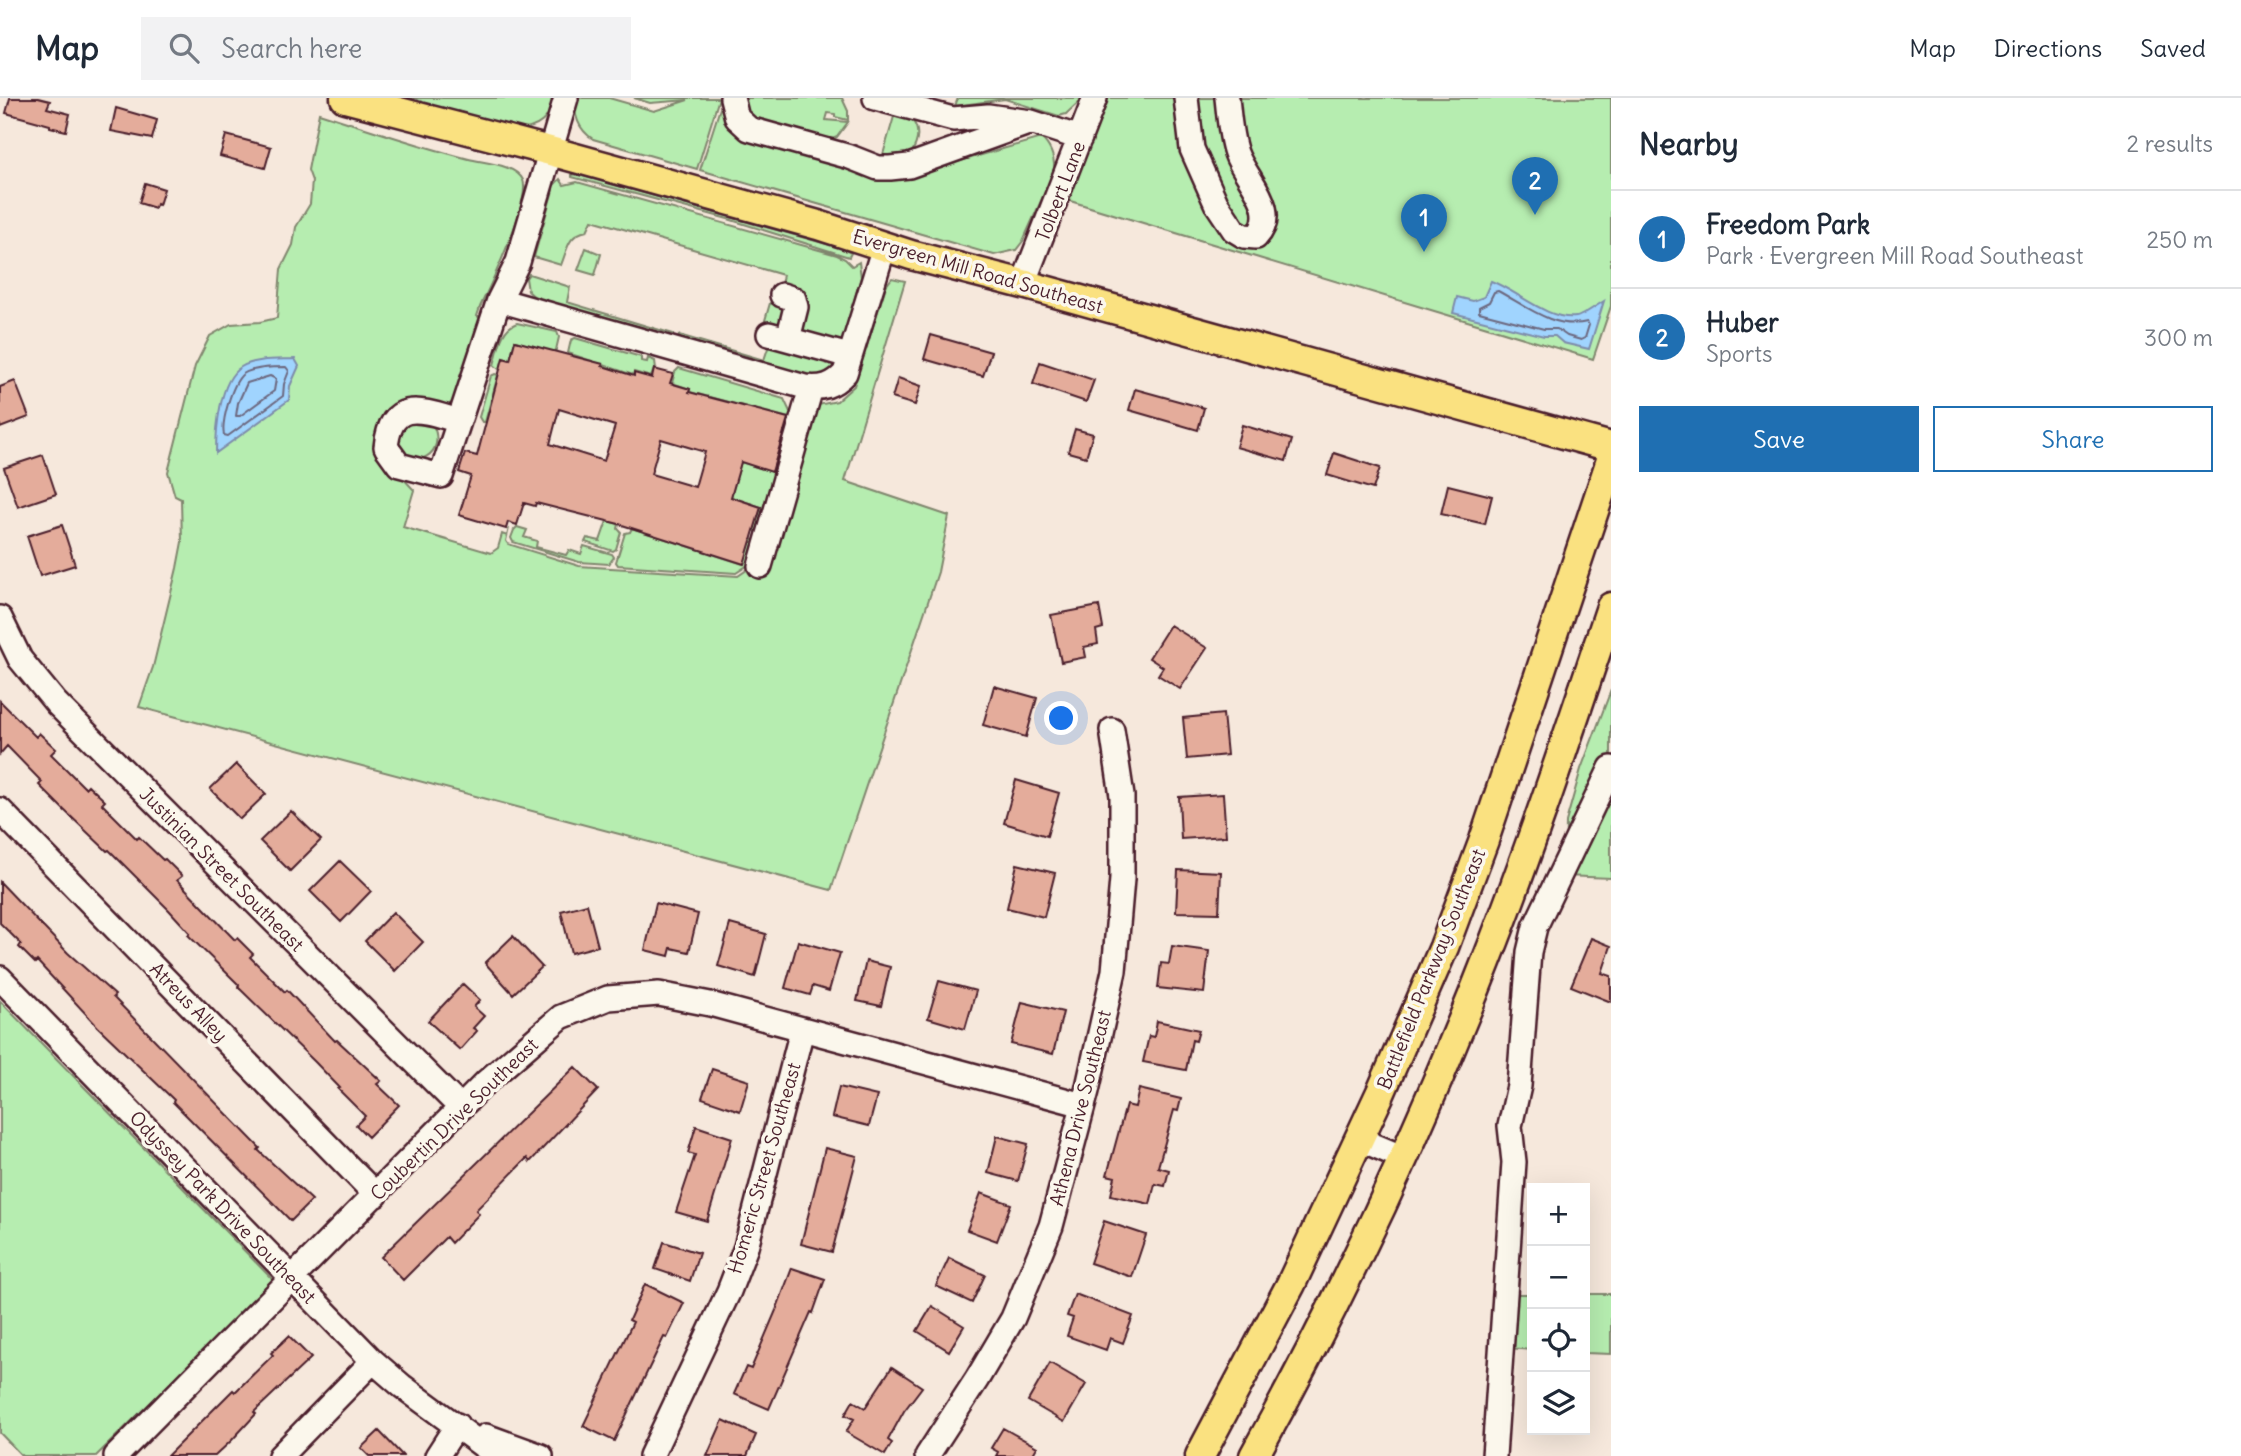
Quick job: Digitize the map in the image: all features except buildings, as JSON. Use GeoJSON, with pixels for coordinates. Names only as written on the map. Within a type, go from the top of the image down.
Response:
{"type":"FeatureCollection","features":[{"type":"Feature","properties":{"kind":"main road","name":"Evergreen Mill Road Southeast"},"geometry":{"type":"LineString","coordinates":[[345,98],[550,151],[805,222],[884,247],[1611,447]]}},
{"type":"Feature","properties":{"kind":"main road","name":"Battlefield Parkway Southeast"},"geometry":{"type":"LineString","coordinates":[[1200,1456],[1292,1284],[1444,947],[1484,840],[1611,460]]}},
{"type":"Feature","properties":{"kind":"main road"},"geometry":{"type":"LineString","coordinates":[[1265,1449],[1404,1157],[1485,963],[1515,885],[1611,607]]}},
{"type":"Feature","properties":{"kind":"street"},"geometry":{"type":"LineString","coordinates":[[459,421],[415,409],[405,411],[391,424],[386,447],[400,465],[441,476],[499,300],[518,262],[566,98]]}},
{"type":"Feature","properties":{"kind":"street"},"geometry":{"type":"LineString","coordinates":[[732,98],[737,118],[749,129],[878,168],[909,166],[1031,122]]}},
{"type":"Feature","properties":{"kind":"street"},"geometry":{"type":"LineString","coordinates":[[875,98],[953,119],[988,116],[1031,122],[1080,138]]}},
{"type":"Feature","properties":{"kind":"street","name":"Tolbert Lane"},"geometry":{"type":"LineString","coordinates":[[1023,284],[1096,98]]}},
{"type":"Feature","properties":{"kind":"street"},"geometry":{"type":"LineString","coordinates":[[1186,98],[1192,149],[1216,203],[1234,230],[1244,236],[1256,237],[1262,230],[1265,207],[1236,153],[1227,98]]}},
{"type":"Feature","properties":{"kind":"street"},"geometry":{"type":"LineString","coordinates":[[499,300],[821,389],[837,382],[845,373],[884,247]]}},
{"type":"Feature","properties":{"kind":"street"},"geometry":{"type":"LineString","coordinates":[[782,295],[794,299],[796,307],[779,336],[849,356]]}},
{"type":"Feature","properties":{"kind":"street"},"geometry":{"type":"LineString","coordinates":[[760,566],[811,388]]}},
{"type":"Feature","properties":{"kind":"street","name":"Justinian Street Southeast"},"geometry":{"type":"LineString","coordinates":[[0,618],[20,659],[56,703],[461,1108]]}},
{"type":"Feature","properties":{"kind":"street","name":"Athena Drive Southeast"},"geometry":{"type":"LineString","coordinates":[[927,1456],[1013,1318],[1051,1226],[1083,1105],[1114,971],[1122,879],[1122,796],[1112,730]]}},
{"type":"Feature","properties":{"kind":"street"},"geometry":{"type":"LineString","coordinates":[[1494,1456],[1514,1163],[1510,1126],[1519,1086],[1530,952],[1535,927],[1611,768]]}},
{"type":"Feature","properties":{"kind":"street","name":"Atreus Alley"},"geometry":{"type":"LineString","coordinates":[[0,810],[376,1195]]}},
{"type":"Feature","properties":{"kind":"street","name":"Odyssey Park Drive Southeast"},"geometry":{"type":"LineString","coordinates":[[0,978],[373,1362],[402,1387],[486,1448],[502,1456]]}},
{"type":"Feature","properties":{"kind":"street","name":"Coubertin Drive Southeast"},"geometry":{"type":"LineString","coordinates":[[116,1456],[486,1082],[561,1017],[608,998],[659,994],[710,1004],[1083,1105]]}},
{"type":"Feature","properties":{"kind":"street","name":"Homeric Street Southeast"},"geometry":{"type":"LineString","coordinates":[[650,1456],[729,1291],[746,1247],[802,1030]]}},
{"type":"Feature","properties":{"kind":"street"},"geometry":{"type":"LineString","coordinates":[[1359,1139],[1404,1157]]}},
{"type":"Feature","properties":{"kind":"street"},"geometry":{"type":"LineString","coordinates":[[280,1456],[373,1362]]}},
{"type":"Feature","properties":{"kind":"street"},"geometry":{"type":"LineString","coordinates":[[438,1456],[457,1425]]}},
{"type":"Feature","properties":{"kind":"street","name":"Odyssey Park Drive Southeast"},"geometry":{"type":"LineString","coordinates":[[457,1425],[541,1456]]}},
{"type":"Feature","properties":{"kind":"green space"},"geometry":{"type":"Polygon","coordinates":[[[390,98],[557,98],[550,112],[537,125],[516,130],[390,98]]]}},
{"type":"Feature","properties":{"kind":"green space"},"geometry":{"type":"Polygon","coordinates":[[[577,98],[609,98],[654,111],[688,100],[650,103],[634,98],[719,98],[697,169],[593,139],[578,121],[575,110],[577,98]]]}},
{"type":"Feature","properties":{"kind":"green space"},"geometry":{"type":"Polygon","coordinates":[[[739,98],[842,98],[848,111],[848,120],[828,113],[826,120],[848,122],[837,137],[828,141],[750,120],[739,98]]]}},
{"type":"Feature","properties":{"kind":"green space"},"geometry":{"type":"Polygon","coordinates":[[[958,98],[1083,98],[1066,114],[1059,116],[1005,99],[955,106],[958,98]]]}},
{"type":"Feature","properties":{"kind":"green space"},"geometry":{"type":"Polygon","coordinates":[[[1096,98],[1611,98],[1611,306],[1593,359],[1057,197],[1096,98]]]}},
{"type":"Feature","properties":{"kind":"green space"},"geometry":{"type":"Polygon","coordinates":[[[722,102],[729,124],[742,137],[882,179],[898,179],[1041,138],[1052,153],[1054,172],[1023,241],[1016,250],[994,255],[700,170],[722,102]]]}},
{"type":"Feature","properties":{"kind":"green space"},"geometry":{"type":"Polygon","coordinates":[[[319,113],[431,149],[506,167],[523,180],[524,191],[516,224],[480,307],[477,316],[480,318],[479,325],[456,398],[447,407],[410,404],[387,461],[414,490],[403,527],[491,553],[498,548],[502,534],[507,536],[509,528],[506,541],[508,544],[579,566],[738,576],[751,567],[813,406],[837,401],[854,386],[886,286],[892,278],[905,281],[845,481],[949,516],[938,572],[831,890],[139,707],[153,667],[182,542],[181,499],[175,496],[168,472],[195,366],[210,336],[231,324],[277,318],[281,269],[293,245],[296,227],[310,204],[312,181],[308,170],[319,113]]]}},
{"type":"Feature","properties":{"kind":"green space"},"geometry":{"type":"Polygon","coordinates":[[[895,113],[914,123],[917,141],[910,155],[882,158],[895,113]]]}},
{"type":"Feature","properties":{"kind":"green space"},"geometry":{"type":"Polygon","coordinates":[[[576,174],[851,253],[849,257],[728,219],[572,177],[576,174]]]}},
{"type":"Feature","properties":{"kind":"green space"},"geometry":{"type":"Polygon","coordinates":[[[560,179],[564,185],[577,182],[837,255],[852,266],[859,262],[861,277],[841,342],[803,337],[781,284],[783,275],[592,220],[587,231],[572,239],[561,265],[534,257],[553,190],[551,188],[560,179]]]}},
{"type":"Feature","properties":{"kind":"green space"},"geometry":{"type":"Polygon","coordinates":[[[586,248],[601,254],[595,275],[578,270],[586,248]]]}},
{"type":"Feature","properties":{"kind":"green space"},"geometry":{"type":"Polygon","coordinates":[[[529,274],[570,287],[567,302],[673,334],[671,339],[538,300],[528,291],[526,278],[529,274]]]}},
{"type":"Feature","properties":{"kind":"green space"},"geometry":{"type":"Polygon","coordinates":[[[770,303],[786,308],[781,326],[764,324],[770,303]]]}},
{"type":"Feature","properties":{"kind":"green space"},"geometry":{"type":"Polygon","coordinates":[[[517,323],[557,332],[559,337],[556,350],[553,352],[515,341],[510,360],[503,358],[500,370],[494,365],[501,340],[507,330],[517,323]]]}},
{"type":"Feature","properties":{"kind":"green space"},"geometry":{"type":"Polygon","coordinates":[[[679,335],[764,360],[771,345],[830,362],[834,367],[830,374],[816,381],[678,341],[679,335]]]}},
{"type":"Feature","properties":{"kind":"green space"},"geometry":{"type":"Polygon","coordinates":[[[575,338],[641,357],[641,361],[647,362],[648,358],[655,361],[656,369],[651,377],[634,372],[633,375],[568,353],[571,340],[575,338]]]}},
{"type":"Feature","properties":{"kind":"green space"},"geometry":{"type":"Polygon","coordinates":[[[679,368],[784,399],[792,416],[784,441],[789,418],[690,392],[690,389],[672,383],[679,368]]]}},
{"type":"Feature","properties":{"kind":"green space"},"geometry":{"type":"Polygon","coordinates":[[[498,375],[485,422],[482,422],[479,417],[491,376],[498,375]]]}},
{"type":"Feature","properties":{"kind":"green space"},"geometry":{"type":"Polygon","coordinates":[[[402,418],[433,425],[436,444],[427,456],[412,459],[395,452],[402,418]]]}},
{"type":"Feature","properties":{"kind":"green space"},"geometry":{"type":"Polygon","coordinates":[[[780,448],[757,532],[754,530],[761,507],[731,497],[741,462],[773,472],[780,448]]]}},
{"type":"Feature","properties":{"kind":"green space"},"geometry":{"type":"Polygon","coordinates":[[[607,521],[619,524],[618,529],[621,532],[613,551],[585,542],[587,538],[600,541],[607,521]]]}},
{"type":"Feature","properties":{"kind":"green space"},"geometry":{"type":"Polygon","coordinates":[[[517,527],[527,530],[524,537],[537,541],[536,547],[566,555],[569,550],[581,554],[584,546],[612,554],[614,557],[609,564],[579,562],[513,542],[511,538],[517,527]]]}},
{"type":"Feature","properties":{"kind":"green space"},"geometry":{"type":"Polygon","coordinates":[[[632,528],[743,564],[751,539],[755,541],[748,565],[736,573],[618,565],[616,562],[625,533],[632,528]]]}},
{"type":"Feature","properties":{"kind":"green space"},"geometry":{"type":"Polygon","coordinates":[[[1611,690],[1611,878],[1565,876],[1566,822],[1581,769],[1611,690]]]}},
{"type":"Feature","properties":{"kind":"green space"},"geometry":{"type":"Polygon","coordinates":[[[0,1001],[274,1281],[96,1456],[22,1456],[0,1433],[0,1001]]]}},
{"type":"Feature","properties":{"kind":"green space"},"geometry":{"type":"Polygon","coordinates":[[[1511,1294],[1527,1294],[1527,1350],[1508,1348],[1511,1294]]]}},
{"type":"Feature","properties":{"kind":"green space"},"geometry":{"type":"Polygon","coordinates":[[[1590,1294],[1611,1294],[1611,1354],[1590,1353],[1590,1294]]]}},
{"type":"Feature","properties":{"kind":"water"},"geometry":{"type":"Polygon","coordinates":[[[1491,281],[1543,310],[1565,317],[1578,316],[1604,301],[1589,349],[1563,343],[1555,336],[1544,336],[1453,313],[1457,297],[1473,301],[1484,297],[1491,281]]]}},
{"type":"Feature","properties":{"kind":"water"},"geometry":{"type":"Polygon","coordinates":[[[295,359],[299,366],[290,386],[289,400],[216,453],[220,407],[223,394],[234,374],[241,367],[253,362],[295,359]]]}},
{"type":"Feature","properties":{"kind":"place","name":"Huber"},"geometry":{"type":"Point","coordinates":[1535,215]}},
{"type":"Feature","properties":{"kind":"place","name":"Freedom Park"},"geometry":{"type":"Point","coordinates":[1424,252]}}]}
